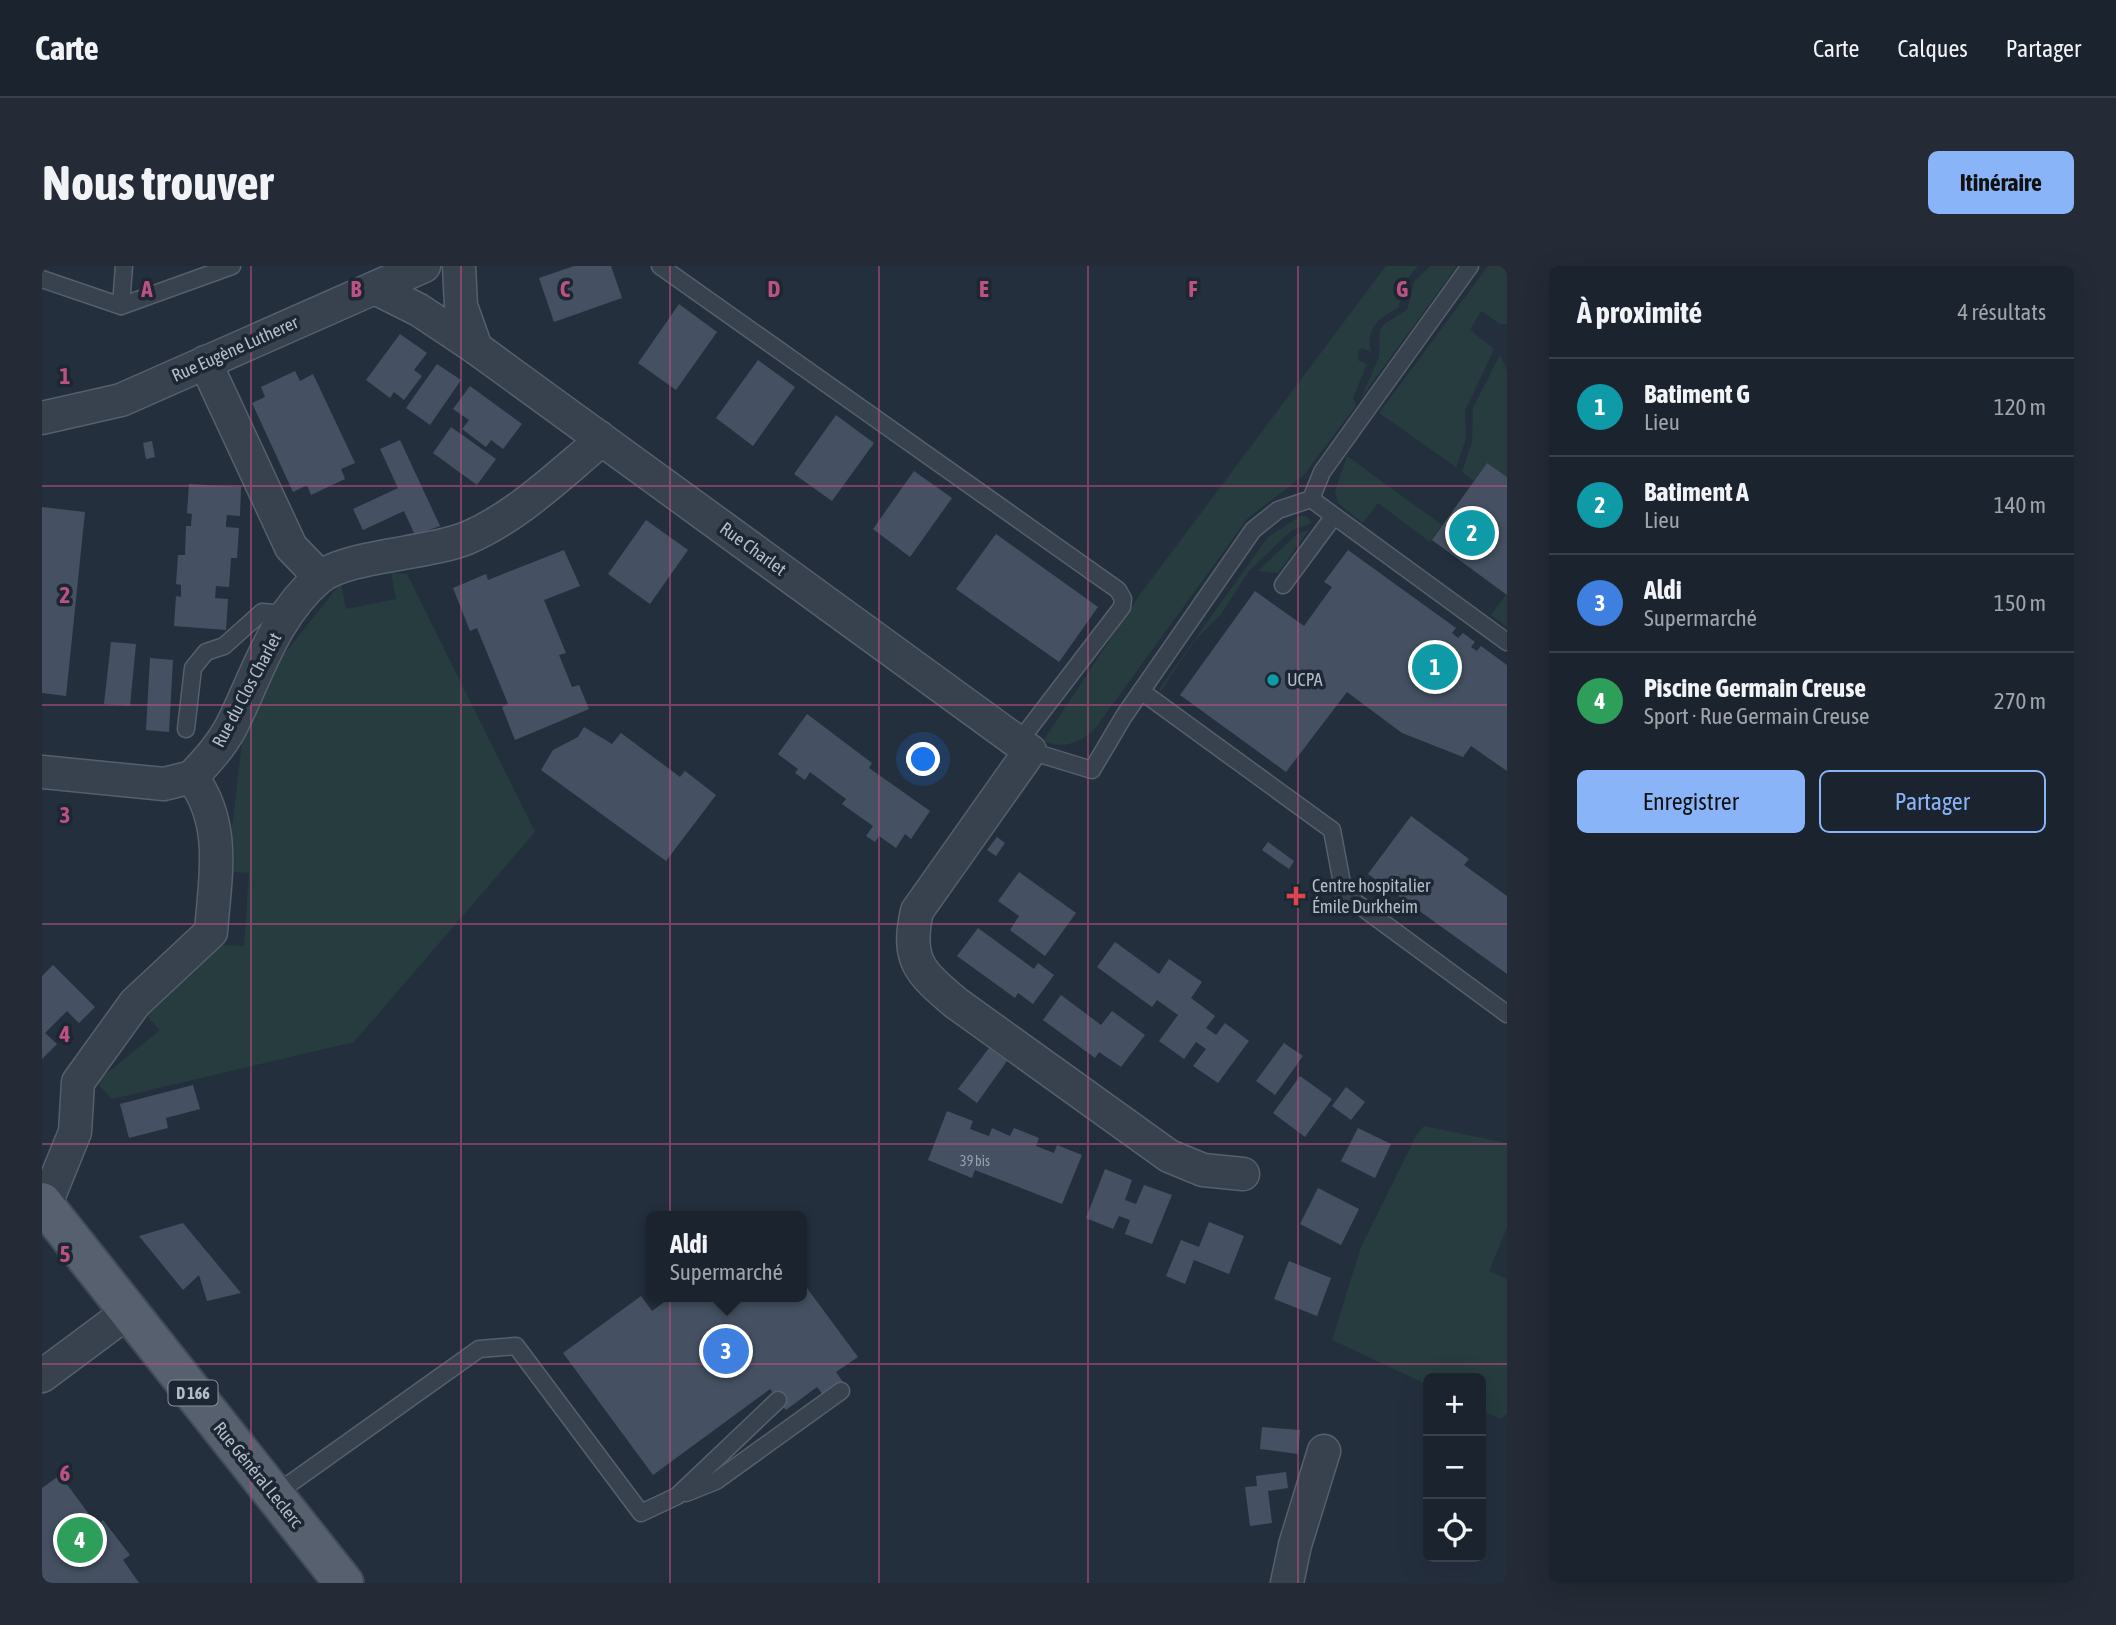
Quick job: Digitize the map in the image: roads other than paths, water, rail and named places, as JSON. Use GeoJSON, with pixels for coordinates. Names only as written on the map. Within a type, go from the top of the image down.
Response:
{"type":"FeatureCollection","features":[{"type":"Feature","properties":{"kind":"main road","name":"Rue Général Leclerc"},"geometry":{"type":"LineString","coordinates":[[44,1204],[344,1583]]}},
{"type":"Feature","properties":{"kind":"street","name":"Rue Eugène Lutherer"},"geometry":{"type":"LineString","coordinates":[[42,418],[121,400],[424,266]]}},
{"type":"Feature","properties":{"kind":"street"},"geometry":{"type":"LineString","coordinates":[[459,266],[461,306],[476,348]]}},
{"type":"Feature","properties":{"kind":"street","name":"Rue Charlet"},"geometry":{"type":"LineString","coordinates":[[375,288],[419,310],[476,348],[1024,747]]}},
{"type":"Feature","properties":{"kind":"street"},"geometry":{"type":"LineString","coordinates":[[205,362],[291,547],[320,577]]}},
{"type":"Feature","properties":{"kind":"street","name":"Rue du Clos Charlet"},"geometry":{"type":"LineString","coordinates":[[192,777],[213,754],[230,728],[266,647],[320,577],[348,564],[395,557],[467,538],[527,503],[592,448],[599,437]]}},
{"type":"Feature","properties":{"kind":"street"},"geometry":{"type":"LineString","coordinates":[[1024,747],[917,911],[911,939],[915,959],[933,984],[956,1003],[1169,1156],[1203,1170],[1244,1174]]}},
{"type":"Feature","properties":{"kind":"street"},"geometry":{"type":"LineString","coordinates":[[42,772],[164,784],[192,777],[207,798],[215,826],[217,860],[211,932],[135,1003],[78,1082],[75,1132],[44,1204]]}},
{"type":"Feature","properties":{"kind":"street"},"geometry":{"type":"LineString","coordinates":[[42,1376],[128,1312]]}},
{"type":"Feature","properties":{"kind":"street"},"geometry":{"type":"LineString","coordinates":[[1287,1583],[1295,1545],[1324,1451]]}},
{"type":"Feature","properties":{"kind":"lane"},"geometry":{"type":"LineString","coordinates":[[121,306],[124,266]]}},
{"type":"Feature","properties":{"kind":"lane"},"geometry":{"type":"LineString","coordinates":[[42,279],[121,306],[232,266]]}},
{"type":"Feature","properties":{"kind":"lane"},"geometry":{"type":"LineString","coordinates":[[660,266],[1118,590],[1123,599],[1122,607],[1024,747],[1092,770],[1141,691],[1254,530],[1278,510],[1311,499]]}},
{"type":"Feature","properties":{"kind":"lane"},"geometry":{"type":"LineString","coordinates":[[1311,499],[1321,472],[1470,266]]}},
{"type":"Feature","properties":{"kind":"lane"},"geometry":{"type":"LineString","coordinates":[[1311,499],[1507,642]]}},
{"type":"Feature","properties":{"kind":"lane"},"geometry":{"type":"LineString","coordinates":[[1283,585],[1334,516]]}},
{"type":"Feature","properties":{"kind":"lane"},"geometry":{"type":"LineString","coordinates":[[186,729],[193,668],[206,652],[224,646],[261,611],[290,614]]}},
{"type":"Feature","properties":{"kind":"lane"},"geometry":{"type":"LineString","coordinates":[[1141,691],[1332,830],[1344,894],[1507,1014]]}},
{"type":"Feature","properties":{"kind":"lane"},"geometry":{"type":"LineString","coordinates":[[274,1495],[479,1349],[516,1346],[641,1513],[716,1481],[841,1391]]}},
{"type":"Feature","properties":{"kind":"lane"},"geometry":{"type":"LineString","coordinates":[[677,1496],[778,1400]]}},
{"type":"Feature","properties":{"kind":"place","name":"Batiment A"},"geometry":{"type":"Point","coordinates":[1472,533]}},
{"type":"Feature","properties":{"kind":"place","name":"Batiment G"},"geometry":{"type":"Point","coordinates":[1435,667]}},
{"type":"Feature","properties":{"kind":"place","name":"UCPA"},"geometry":{"type":"Point","coordinates":[1273,680]}},
{"type":"Feature","properties":{"kind":"place","name":"Centre hospitalier Émile Durkheim"},"geometry":{"type":"Point","coordinates":[1296,896]}},
{"type":"Feature","properties":{"kind":"place","name":"Aldi"},"geometry":{"type":"Point","coordinates":[726,1351]}},
{"type":"Feature","properties":{"kind":"place","name":"Piscine Germain Creuse"},"geometry":{"type":"Point","coordinates":[80,1540]}}]}
